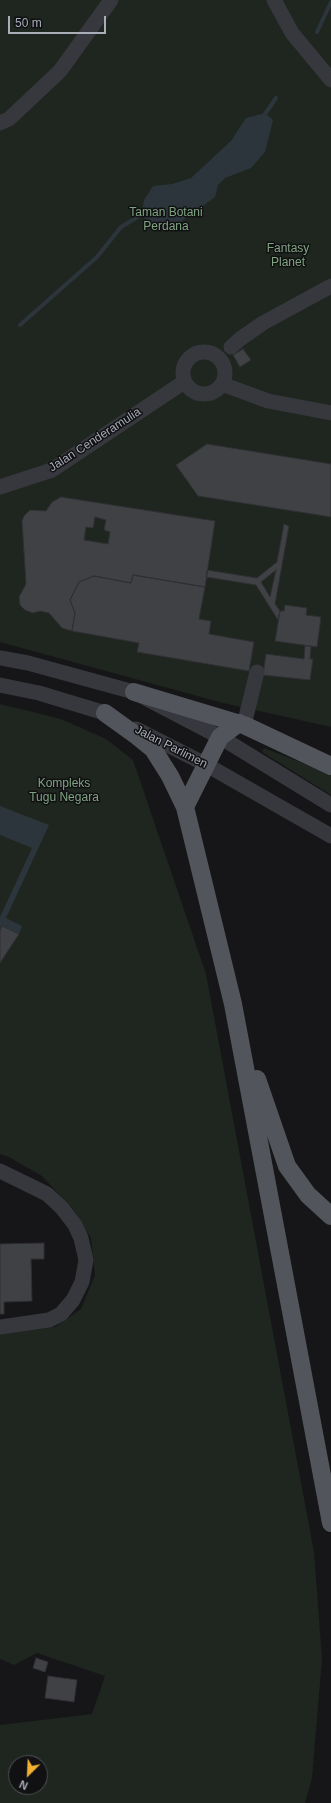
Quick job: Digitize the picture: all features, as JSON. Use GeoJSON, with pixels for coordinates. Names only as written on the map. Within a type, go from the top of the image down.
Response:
{"type":"FeatureCollection","features":[{"type":"Feature","properties":{"kind":"main road"},"geometry":{"type":"LineString","coordinates":[[134,692],[241,724],[331,766]]}},
{"type":"Feature","properties":{"kind":"main road"},"geometry":{"type":"LineString","coordinates":[[105,713],[138,736],[153,750],[170,776],[185,807],[233,1004],[331,1523]]}},
{"type":"Feature","properties":{"kind":"main road"},"geometry":{"type":"LineString","coordinates":[[185,807],[205,764],[220,737],[241,724]]}},
{"type":"Feature","properties":{"kind":"main road"},"geometry":{"type":"LineString","coordinates":[[233,1004],[287,1166],[308,1195],[331,1216]]}},
{"type":"Feature","properties":{"kind":"street"},"geometry":{"type":"LineString","coordinates":[[0,123],[9,119],[60,71],[111,0]]}},
{"type":"Feature","properties":{"kind":"street"},"geometry":{"type":"LineString","coordinates":[[274,0],[292,33],[331,80]]}},
{"type":"Feature","properties":{"kind":"street"},"geometry":{"type":"LineString","coordinates":[[231,347],[263,323],[331,286]]}},
{"type":"Feature","properties":{"kind":"street"},"geometry":{"type":"LineString","coordinates":[[202,352],[214,354],[223,364],[225,371],[222,384],[216,391],[207,394],[198,394],[190,389],[184,382],[182,370],[184,364],[192,356],[202,352]]}},
{"type":"Feature","properties":{"kind":"street","name":"Jalan Cenderamulia"},"geometry":{"type":"LineString","coordinates":[[0,487],[52,470],[184,382]]}},
{"type":"Feature","properties":{"kind":"street"},"geometry":{"type":"LineString","coordinates":[[222,384],[268,401],[331,413]]}},
{"type":"Feature","properties":{"kind":"street"},"geometry":{"type":"LineString","coordinates":[[0,658],[28,663],[134,692],[220,737],[331,805]]}},
{"type":"Feature","properties":{"kind":"street"},"geometry":{"type":"LineString","coordinates":[[241,724],[258,672]]}},
{"type":"Feature","properties":{"kind":"street","name":"Jalan Parlimen"},"geometry":{"type":"LineString","coordinates":[[0,685],[39,693],[105,713],[205,764],[331,836]]}},
{"type":"Feature","properties":{"kind":"street"},"geometry":{"type":"LineString","coordinates":[[0,1172],[47,1194],[62,1208],[75,1225],[86,1260],[82,1282],[73,1300],[61,1314],[49,1320],[0,1327]]}},
{"type":"Feature","properties":{"kind":"green space","name":"Taman Botani Perdana"},"geometry":{"type":"Polygon","coordinates":[[[0,0],[331,0],[331,727],[223,703],[0,642],[0,0]]]}},
{"type":"Feature","properties":{"kind":"green space","name":"Kompleks Tugu Negara"},"geometry":{"type":"Polygon","coordinates":[[[0,704],[61,719],[106,739],[133,760],[206,974],[314,1552],[322,1659],[312,1778],[305,1803],[0,1803],[0,1725],[92,1714],[105,1676],[37,1653],[14,1665],[0,1659],[0,1334],[55,1327],[81,1309],[95,1275],[91,1238],[72,1208],[42,1176],[9,1157],[0,1154],[0,704]]]}},
{"type":"Feature","properties":{"kind":"green space"},"geometry":{"type":"Polygon","coordinates":[[[264,748],[331,774],[331,795],[262,752],[264,748]]]}},
{"type":"Feature","properties":{"kind":"shaded area"},"geometry":{"type":"Polygon","coordinates":[[[265,113],[273,120],[265,152],[251,168],[225,178],[218,185],[215,197],[182,221],[167,228],[151,226],[141,214],[144,200],[153,186],[172,184],[191,178],[231,141],[246,118],[265,113]]]}},
{"type":"Feature","properties":{"kind":"shaded area"},"geometry":{"type":"Polygon","coordinates":[[[0,806],[49,825],[6,918],[22,926],[19,934],[2,926],[0,931],[0,917],[32,848],[0,835],[0,806]]]}},
{"type":"Feature","properties":{"kind":"building"},"geometry":{"type":"Polygon","coordinates":[[[243,349],[251,360],[240,367],[233,355],[243,349]]]}},
{"type":"Feature","properties":{"kind":"building"},"geometry":{"type":"Polygon","coordinates":[[[207,444],[331,464],[331,517],[198,496],[176,465],[207,444]]]}},
{"type":"Feature","properties":{"kind":"building"},"geometry":{"type":"Polygon","coordinates":[[[61,497],[215,521],[205,587],[133,575],[131,583],[94,576],[79,582],[70,600],[75,613],[72,631],[62,628],[49,613],[40,611],[33,613],[25,610],[20,605],[19,597],[26,584],[22,521],[24,516],[30,510],[46,511],[52,502],[61,497]]]}},
{"type":"Feature","properties":{"kind":"building"},"geometry":{"type":"Polygon","coordinates":[[[95,517],[106,520],[104,530],[110,532],[108,544],[84,540],[86,527],[93,528],[95,517]]]}},
{"type":"Feature","properties":{"kind":"building"},"geometry":{"type":"Polygon","coordinates":[[[284,524],[289,526],[275,604],[280,611],[278,620],[256,585],[206,577],[207,570],[257,578],[277,562],[284,524]],[[276,570],[261,582],[270,597],[276,570]]]}},
{"type":"Feature","properties":{"kind":"building"},"geometry":{"type":"Polygon","coordinates":[[[133,575],[205,587],[199,619],[211,621],[209,634],[254,642],[249,671],[137,652],[139,643],[72,631],[75,613],[70,600],[79,582],[94,576],[131,583],[133,575]]]}},
{"type":"Feature","properties":{"kind":"building"},"geometry":{"type":"Polygon","coordinates":[[[285,605],[307,608],[306,615],[321,617],[317,647],[275,641],[280,611],[284,611],[285,605]]]}},
{"type":"Feature","properties":{"kind":"building"},"geometry":{"type":"Polygon","coordinates":[[[305,646],[311,646],[310,659],[313,659],[310,680],[263,675],[266,654],[304,659],[305,646]]]}},
{"type":"Feature","properties":{"kind":"building"},"geometry":{"type":"Polygon","coordinates":[[[2,926],[19,934],[0,963],[0,931],[2,926]]]}},
{"type":"Feature","properties":{"kind":"building"},"geometry":{"type":"Polygon","coordinates":[[[44,1243],[44,1259],[31,1259],[32,1301],[4,1302],[4,1314],[0,1314],[0,1244],[44,1243]]]}},
{"type":"Feature","properties":{"kind":"building"},"geometry":{"type":"Polygon","coordinates":[[[36,1658],[48,1662],[45,1672],[33,1668],[36,1658]]]}},
{"type":"Feature","properties":{"kind":"building"},"geometry":{"type":"Polygon","coordinates":[[[48,1676],[77,1680],[74,1702],[45,1698],[48,1676]]]}},
{"type":"Feature","properties":{"kind":"waterway"},"geometry":{"type":"LineString","coordinates":[[317,32],[331,2]]}},
{"type":"Feature","properties":{"kind":"waterway"},"geometry":{"type":"LineString","coordinates":[[263,117],[276,98]]}},
{"type":"Feature","properties":{"kind":"waterway"},"geometry":{"type":"LineString","coordinates":[[20,325],[97,257],[121,227],[146,212]]}},
{"type":"Feature","properties":{"kind":"park label","name":"Fantasy Planet"},"geometry":{"type":"Point","coordinates":[288,256]}}]}
